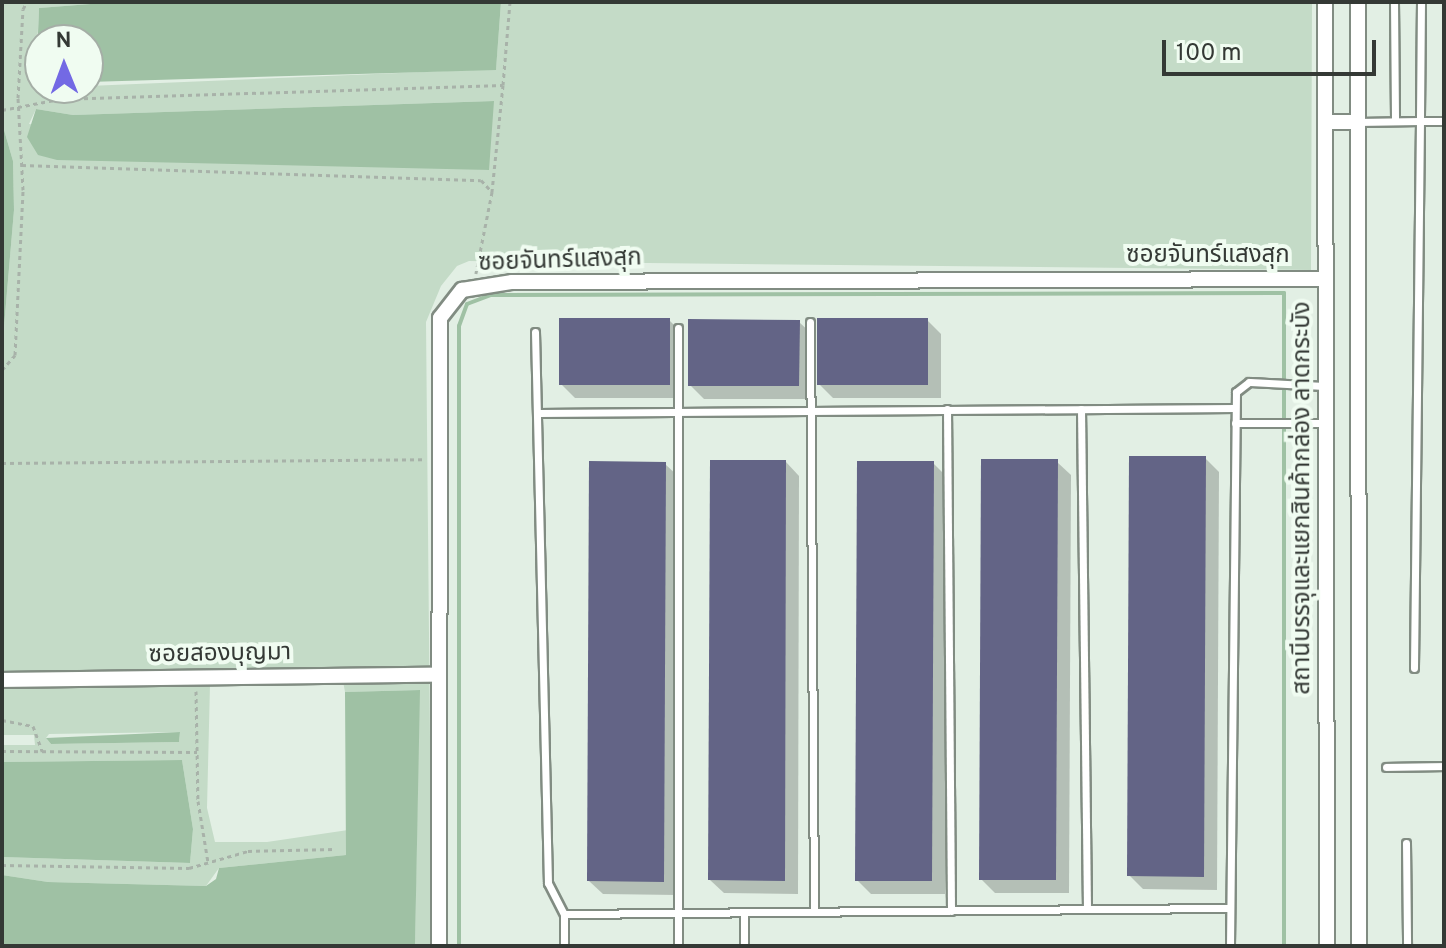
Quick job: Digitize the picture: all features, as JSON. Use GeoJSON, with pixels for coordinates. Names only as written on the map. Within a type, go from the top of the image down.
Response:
{"type":"FeatureCollection","features":[{"type":"Feature","properties":{"kind":"street","name":"สถานีบรรจุและแยกสินค้ากล่อง ลาดกระบัง"},"geometry":{"type":"LineString","coordinates":[[1325,2],[1327,946]]}},
{"type":"Feature","properties":{"kind":"street"},"geometry":{"type":"LineString","coordinates":[[1358,2],[1359,946]]}},
{"type":"Feature","properties":{"kind":"street"},"geometry":{"type":"LineString","coordinates":[[1325,122],[1357,122]]}},
{"type":"Feature","properties":{"kind":"street","name":"ซอยจันทร์แสงสุก"},"geometry":{"type":"LineString","coordinates":[[439,946],[438,459],[440,318],[448,302],[473,284],[1325,279]]}},
{"type":"Feature","properties":{"kind":"street","name":"ซอยสองบุญมา"},"geometry":{"type":"LineString","coordinates":[[2,680],[438,675]]}},
{"type":"Feature","properties":{"kind":"lane"},"geometry":{"type":"LineString","coordinates":[[1394,2],[1395,121]]}},
{"type":"Feature","properties":{"kind":"lane"},"geometry":{"type":"LineString","coordinates":[[1414,668],[1421,2]]}},
{"type":"Feature","properties":{"kind":"lane"},"geometry":{"type":"LineString","coordinates":[[1357,122],[1444,121]]}},
{"type":"Feature","properties":{"kind":"lane"},"geometry":{"type":"LineString","coordinates":[[810,322],[814,912]]}},
{"type":"Feature","properties":{"kind":"lane"},"geometry":{"type":"LineString","coordinates":[[678,328],[678,946]]}},
{"type":"Feature","properties":{"kind":"lane"},"geometry":{"type":"LineString","coordinates":[[535,332],[548,883],[564,914],[564,946]]}},
{"type":"Feature","properties":{"kind":"lane"},"geometry":{"type":"LineString","coordinates":[[1230,946],[1236,392],[1249,382],[1325,386]]}},
{"type":"Feature","properties":{"kind":"lane"},"geometry":{"type":"LineString","coordinates":[[538,413],[1235,408]]}},
{"type":"Feature","properties":{"kind":"lane"},"geometry":{"type":"LineString","coordinates":[[947,409],[951,911]]}},
{"type":"Feature","properties":{"kind":"lane"},"geometry":{"type":"LineString","coordinates":[[1081,409],[1087,909]]}},
{"type":"Feature","properties":{"kind":"lane"},"geometry":{"type":"LineString","coordinates":[[1235,423],[1326,423]]}},
{"type":"Feature","properties":{"kind":"lane"},"geometry":{"type":"LineString","coordinates":[[1386,767],[1444,766]]}},
{"type":"Feature","properties":{"kind":"lane"},"geometry":{"type":"LineString","coordinates":[[1406,843],[1407,946]]}},
{"type":"Feature","properties":{"kind":"lane"},"geometry":{"type":"LineString","coordinates":[[564,914],[1230,908]]}},
{"type":"Feature","properties":{"kind":"lane"},"geometry":{"type":"LineString","coordinates":[[744,912],[744,946]]}},
{"type":"Feature","properties":{"kind":"path"},"geometry":{"type":"LineString","coordinates":[[2,370],[15,355],[22,165],[19,109],[23,9],[27,2]]}},
{"type":"Feature","properties":{"kind":"path"},"geometry":{"type":"LineString","coordinates":[[473,284],[492,192],[510,2]]}},
{"type":"Feature","properties":{"kind":"path"},"geometry":{"type":"LineString","coordinates":[[2,110],[60,99],[503,85]]}},
{"type":"Feature","properties":{"kind":"path"},"geometry":{"type":"LineString","coordinates":[[22,165],[481,180],[492,192]]}},
{"type":"Feature","properties":{"kind":"path"},"geometry":{"type":"LineString","coordinates":[[2,463],[438,459]]}},
{"type":"Feature","properties":{"kind":"path"},"geometry":{"type":"LineString","coordinates":[[196,677],[198,801],[208,862]]}},
{"type":"Feature","properties":{"kind":"path"},"geometry":{"type":"LineString","coordinates":[[2,720],[33,726],[42,751]]}},
{"type":"Feature","properties":{"kind":"path"},"geometry":{"type":"LineString","coordinates":[[2,751],[197,752]]}},
{"type":"Feature","properties":{"kind":"path"},"geometry":{"type":"LineString","coordinates":[[2,865],[189,868],[248,851],[335,849]]}},
{"type":"Feature","properties":{"kind":"shaded area"},"geometry":{"type":"Polygon","coordinates":[[[2,2],[116,2],[39,8],[38,24],[24,24],[24,104],[104,104],[104,85],[496,69],[501,2],[1312,2],[1311,270],[469,261],[457,266],[441,286],[426,322],[432,946],[415,946],[419,690],[345,692],[343,681],[210,685],[207,808],[215,842],[267,842],[348,830],[346,855],[219,868],[206,886],[48,882],[2,875],[2,857],[190,863],[193,829],[182,760],[2,762],[2,745],[35,745],[34,735],[2,735],[2,350],[14,210],[13,161],[2,123],[2,2]],[[493,101],[73,115],[36,109],[29,124],[488,170],[493,101]],[[180,732],[49,734],[46,738],[51,744],[179,742],[180,732]]]}},
{"type":"Feature","properties":{"kind":"shaded area"},"geometry":{"type":"Polygon","coordinates":[[[116,2],[501,2],[496,70],[104,82],[104,24],[38,24],[39,8],[116,2]]]}},
{"type":"Feature","properties":{"kind":"shaded area"},"geometry":{"type":"Polygon","coordinates":[[[494,101],[489,170],[57,160],[38,155],[27,137],[36,109],[73,115],[494,101]]]}},
{"type":"Feature","properties":{"kind":"shaded area"},"geometry":{"type":"Polygon","coordinates":[[[2,123],[13,161],[14,210],[2,350],[2,123]]]}},
{"type":"Feature","properties":{"kind":"shaded area"},"geometry":{"type":"Polygon","coordinates":[[[420,690],[415,946],[2,946],[2,875],[48,882],[206,886],[216,879],[219,868],[346,855],[345,692],[420,690]]]}},
{"type":"Feature","properties":{"kind":"shaded area"},"geometry":{"type":"Polygon","coordinates":[[[180,732],[179,742],[51,744],[46,738],[180,732]]]}},
{"type":"Feature","properties":{"kind":"shaded area"},"geometry":{"type":"Polygon","coordinates":[[[182,760],[193,829],[190,863],[2,857],[2,762],[182,760]]]}},
{"type":"Feature","properties":{"kind":"building"},"geometry":{"type":"Polygon","coordinates":[[[559,318],[670,318],[670,385],[559,385],[559,318]]]}},
{"type":"Feature","properties":{"kind":"building"},"geometry":{"type":"Polygon","coordinates":[[[817,318],[928,318],[928,385],[817,385],[817,318]]]}},
{"type":"Feature","properties":{"kind":"building"},"geometry":{"type":"Polygon","coordinates":[[[688,319],[800,320],[799,386],[688,386],[688,319]]]}},
{"type":"Feature","properties":{"kind":"building"},"geometry":{"type":"Polygon","coordinates":[[[1129,456],[1206,456],[1204,877],[1127,876],[1129,456]]]}},
{"type":"Feature","properties":{"kind":"building"},"geometry":{"type":"Polygon","coordinates":[[[981,459],[1058,459],[1056,880],[979,880],[981,459]]]}},
{"type":"Feature","properties":{"kind":"building"},"geometry":{"type":"Polygon","coordinates":[[[710,460],[786,460],[785,881],[708,880],[710,460]]]}},
{"type":"Feature","properties":{"kind":"building"},"geometry":{"type":"Polygon","coordinates":[[[589,461],[666,462],[664,882],[587,881],[589,461]]]}},
{"type":"Feature","properties":{"kind":"building"},"geometry":{"type":"Polygon","coordinates":[[[857,461],[934,461],[932,881],[855,881],[857,461]]]}},
{"type":"Feature","properties":{"kind":"waterway"},"geometry":{"type":"LineString","coordinates":[[459,946],[459,326],[467,304],[490,295],[1284,293],[1284,946]]}}]}
